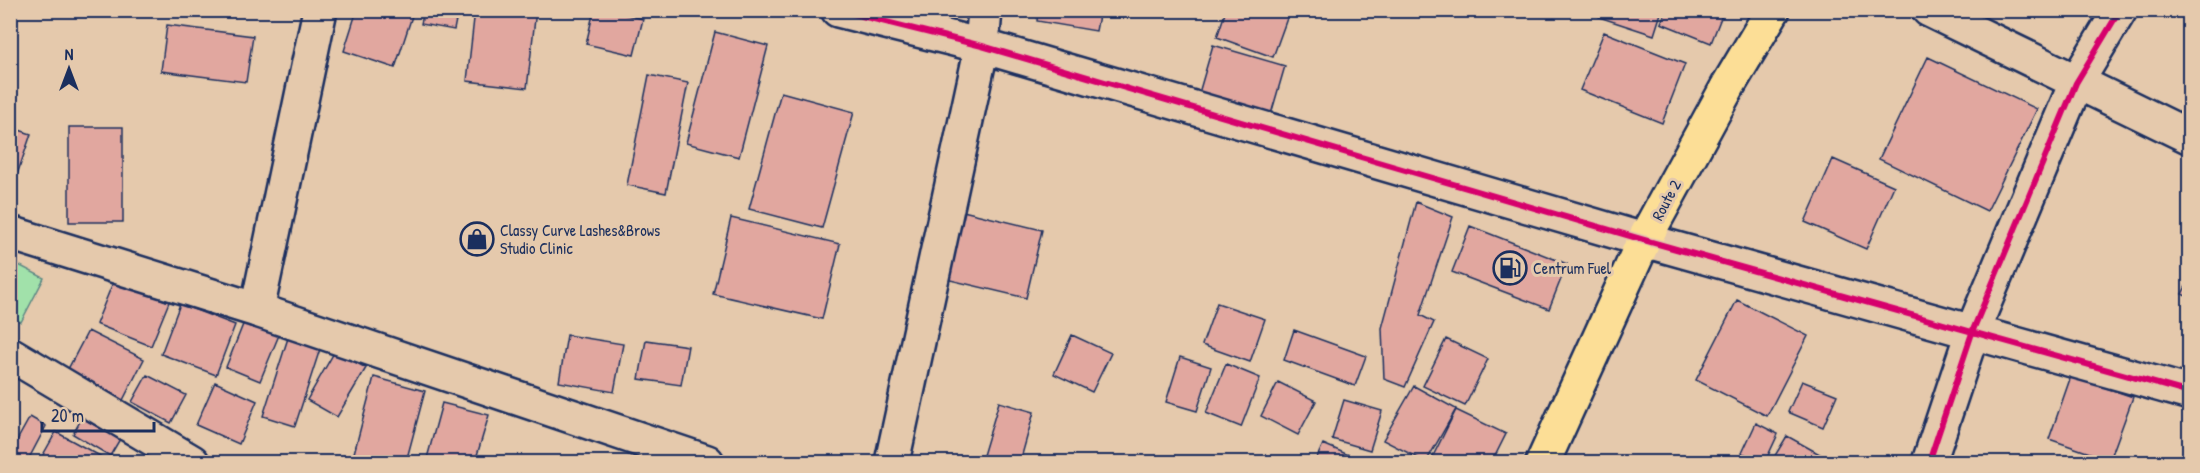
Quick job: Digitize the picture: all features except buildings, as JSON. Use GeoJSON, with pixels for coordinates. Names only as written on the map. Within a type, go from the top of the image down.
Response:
{"type":"FeatureCollection","features":[{"type":"Feature","properties":{"kind":"highway","name":"Route 2"},"geometry":{"type":"LineString","coordinates":[[1543,462],[1644,240],[1729,84],[1773,10]]}},
{"type":"Feature","properties":{"kind":"street"},"geometry":{"type":"LineString","coordinates":[[257,310],[320,10]]}},
{"type":"Feature","properties":{"kind":"street"},"geometry":{"type":"LineString","coordinates":[[838,10],[982,46],[1644,240],[1973,330],[2190,393]]}},
{"type":"Feature","properties":{"kind":"street"},"geometry":{"type":"LineString","coordinates":[[892,462],[982,46],[985,10]]}},
{"type":"Feature","properties":{"kind":"street"},"geometry":{"type":"LineString","coordinates":[[1929,10],[2190,137]]}},
{"type":"Feature","properties":{"kind":"street"},"geometry":{"type":"LineString","coordinates":[[1929,462],[1973,330],[2076,83],[2120,10]]}},
{"type":"Feature","properties":{"kind":"street"},"geometry":{"type":"LineString","coordinates":[[10,233],[257,310],[707,462]]}},
{"type":"Feature","properties":{"kind":"street"},"geometry":{"type":"LineString","coordinates":[[10,354],[192,462]]}},
{"type":"Feature","properties":{"kind":"green space"},"geometry":{"type":"Polygon","coordinates":[[[11,261],[44,278],[21,322],[11,317],[11,261]]]}},
{"type":"Feature","properties":{"kind":"cycle path"},"geometry":{"type":"LineString","coordinates":[[838,10],[982,46],[1644,240],[2190,393]]}},
{"type":"Feature","properties":{"kind":"cycle path"},"geometry":{"type":"LineString","coordinates":[[1929,462],[1973,330],[2076,83],[2120,10]]}},
{"type":"Feature","properties":{"kind":"place","name":"Classy Curve Lashes&Brows Studio Clinic"},"geometry":{"type":"Point","coordinates":[477,239]}},
{"type":"Feature","properties":{"kind":"place","name":"Centrum Fuel"},"geometry":{"type":"Point","coordinates":[1510,268]}}]}
